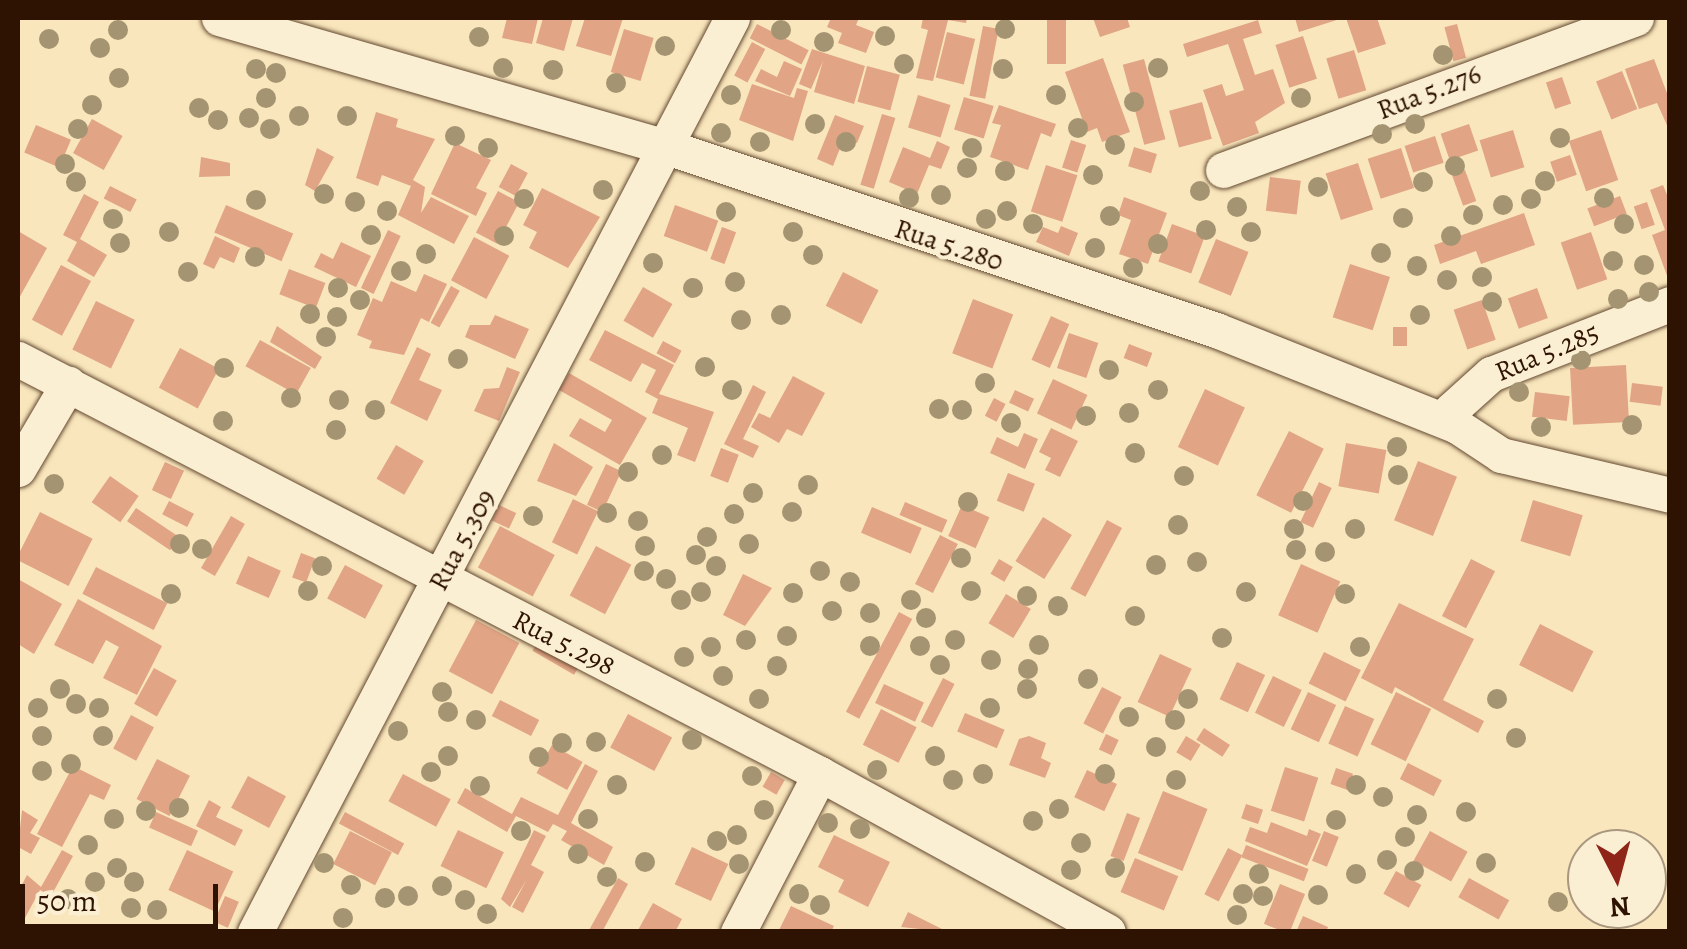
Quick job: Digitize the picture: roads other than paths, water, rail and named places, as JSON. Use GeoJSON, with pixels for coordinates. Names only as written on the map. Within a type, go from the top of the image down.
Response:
{"type":"FeatureCollection","features":[{"type":"Feature","properties":{"kind":"street","name":"Rua 5.280"},"geometry":{"type":"LineString","coordinates":[[225,18],[667,147],[1216,330],[1457,426],[1501,455],[1670,495]]}},
{"type":"Feature","properties":{"kind":"street","name":"Rua 5.309"},"geometry":{"type":"LineString","coordinates":[[255,932],[732,18]]}},
{"type":"Feature","properties":{"kind":"street","name":"Rua 5.276"},"geometry":{"type":"LineString","coordinates":[[1223,170],[1591,24],[1636,18]]}},
{"type":"Feature","properties":{"kind":"street","name":"Rua 5.285"},"geometry":{"type":"LineString","coordinates":[[1457,426],[1451,410],[1491,374],[1670,304]]}},
{"type":"Feature","properties":{"kind":"street","name":"Rua 5.298"},"geometry":{"type":"LineString","coordinates":[[18,359],[820,774],[1108,932]]}},
{"type":"Feature","properties":{"kind":"street"},"geometry":{"type":"LineString","coordinates":[[18,469],[68,384]]}},
{"type":"Feature","properties":{"kind":"street"},"geometry":{"type":"LineString","coordinates":[[738,932],[820,774]]}}]}
